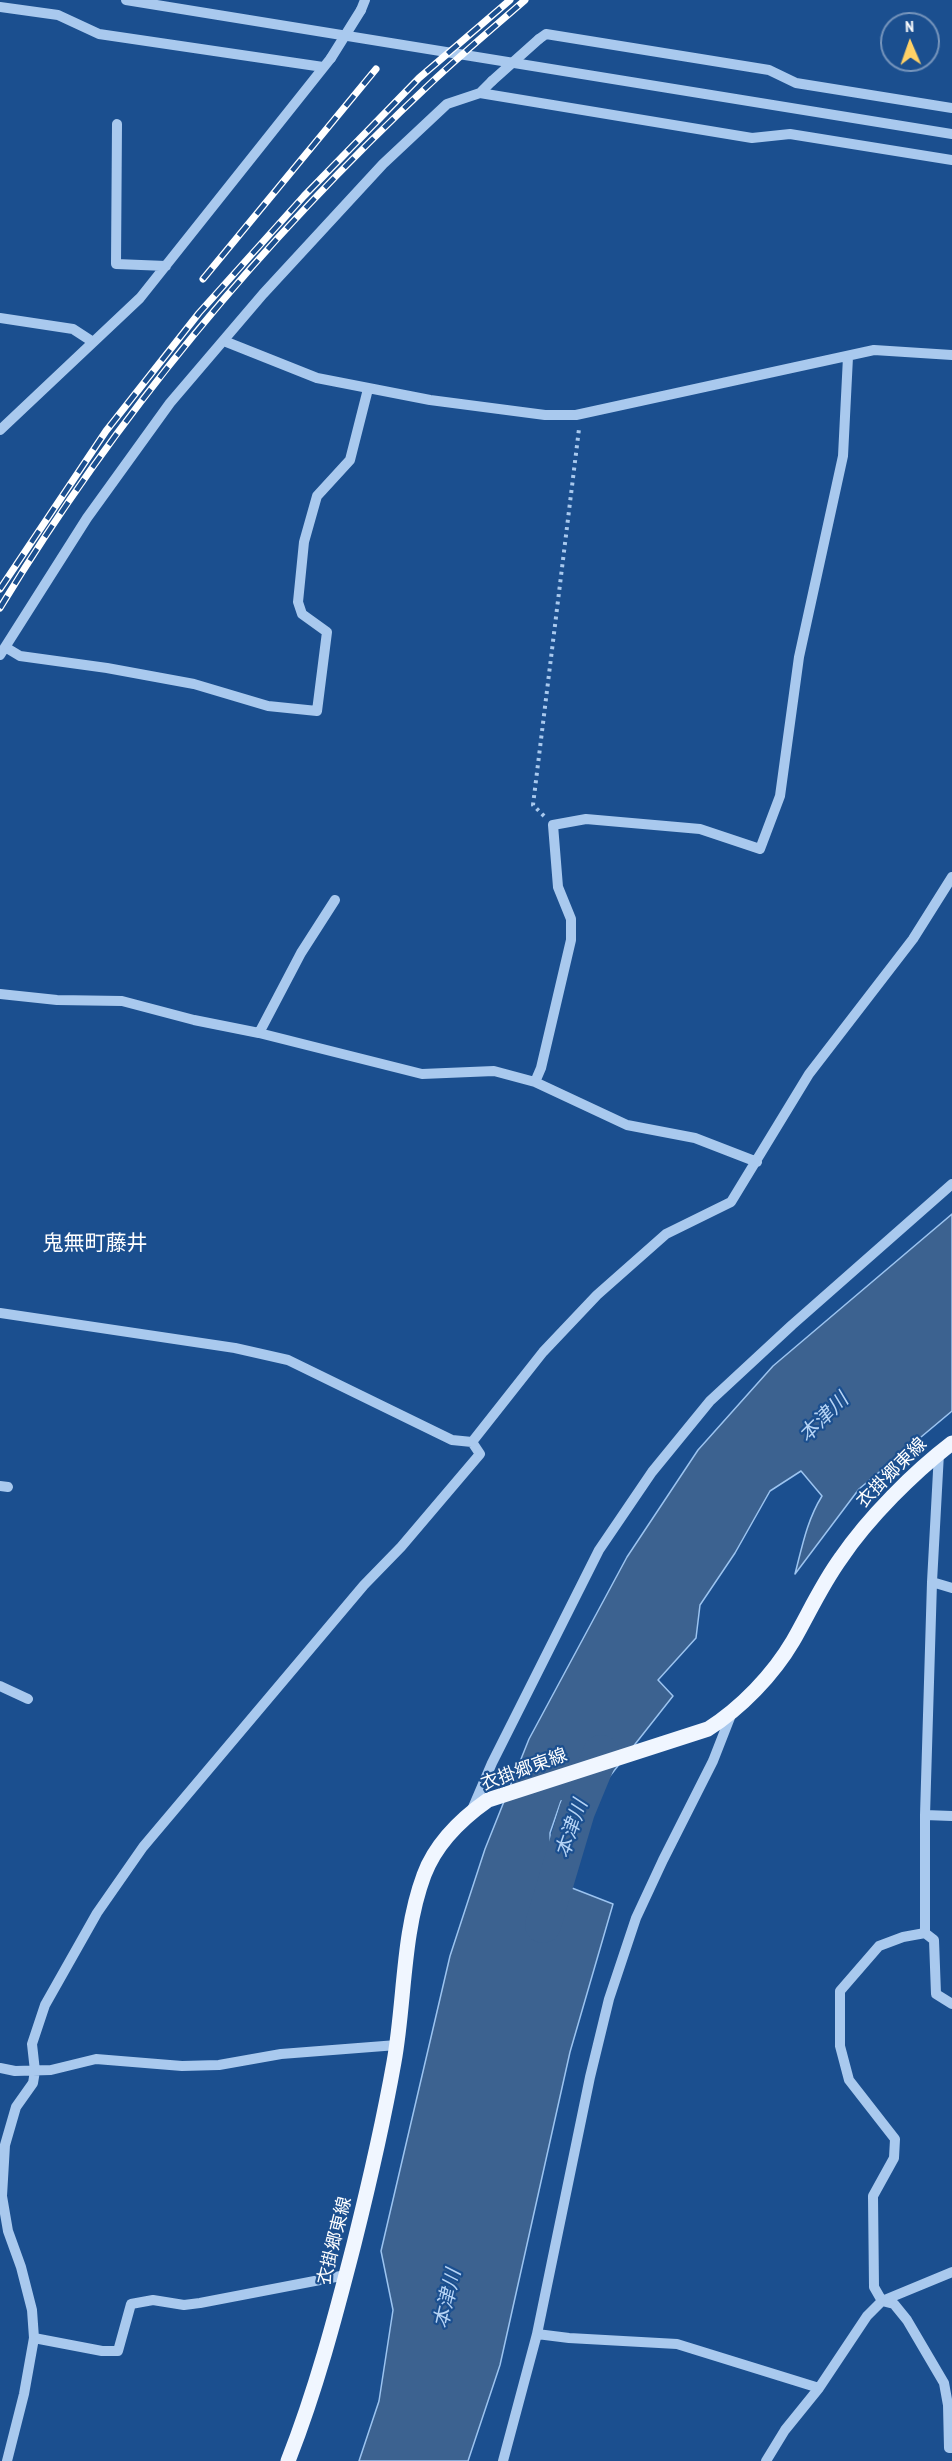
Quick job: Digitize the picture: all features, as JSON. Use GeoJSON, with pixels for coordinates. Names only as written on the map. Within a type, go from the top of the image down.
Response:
{"type":"FeatureCollection","features":[{"type":"Feature","properties":{"kind":"main road","name":"衣掛郷東線"},"geometry":{"type":"LineString","coordinates":[[288,2461],[316,2387],[384,2120],[397,2045],[415,1901],[435,1851],[471,1812],[488,1800],[708,1729],[731,1715],[762,1681],[791,1643],[817,1595],[842,1556],[914,1475],[952,1443]]}},
{"type":"Feature","properties":{"kind":"street"},"geometry":{"type":"LineString","coordinates":[[126,0],[952,134]]}},
{"type":"Feature","properties":{"kind":"street"},"geometry":{"type":"LineString","coordinates":[[0,429],[140,298],[331,58],[361,3]]}},
{"type":"Feature","properties":{"kind":"street"},"geometry":{"type":"LineString","coordinates":[[0,7],[58,15],[99,34],[323,67]]}},
{"type":"Feature","properties":{"kind":"street"},"geometry":{"type":"LineString","coordinates":[[368,389],[350,460],[317,496],[304,542],[298,602],[302,614],[327,633],[317,711],[268,706],[194,684],[20,656],[3,651],[87,518],[170,403],[263,294],[382,164],[447,104],[480,93],[546,34],[769,70],[796,83],[952,108]]}},
{"type":"Feature","properties":{"kind":"street"},"geometry":{"type":"LineString","coordinates":[[480,93],[752,138],[790,134],[952,160]]}},
{"type":"Feature","properties":{"kind":"street"},"geometry":{"type":"LineString","coordinates":[[117,124],[116,264],[165,266]]}},
{"type":"Feature","properties":{"kind":"street"},"geometry":{"type":"LineString","coordinates":[[0,318],[73,329],[93,342]]}},
{"type":"Feature","properties":{"kind":"street"},"geometry":{"type":"LineString","coordinates":[[224,341],[317,378],[453,403],[545,415],[576,415],[874,351],[952,355]]}},
{"type":"Feature","properties":{"kind":"street"},"geometry":{"type":"LineString","coordinates":[[535,1082],[541,1068],[571,940],[571,919],[558,887],[553,825],[586,819],[700,829],[760,849],[780,796],[799,657],[843,456],[848,357]]}},
{"type":"Feature","properties":{"kind":"street"},"geometry":{"type":"LineString","coordinates":[[472,1442],[543,1352],[597,1295],[666,1234],[731,1202],[758,1162],[809,1074],[914,939],[952,877]]}},
{"type":"Feature","properties":{"kind":"street"},"geometry":{"type":"LineString","coordinates":[[259,1033],[301,953],[335,900]]}},
{"type":"Feature","properties":{"kind":"street"},"geometry":{"type":"LineString","coordinates":[[0,994],[57,1000],[122,1001],[422,1074],[494,1071],[535,1082],[627,1125],[695,1138],[758,1162]]}},
{"type":"Feature","properties":{"kind":"street"},"geometry":{"type":"LineString","coordinates":[[471,1812],[507,1732],[599,1550],[652,1472],[710,1401],[792,1325],[952,1184]]}},
{"type":"Feature","properties":{"kind":"street"},"geometry":{"type":"LineString","coordinates":[[0,1312],[235,1348],[288,1360],[452,1440],[472,1442]]}},
{"type":"Feature","properties":{"kind":"street"},"geometry":{"type":"LineString","coordinates":[[7,2461],[24,2394],[34,2338],[32,2310],[21,2267],[8,2231],[2,2196],[5,2145],[16,2107],[33,2083],[35,2071],[32,2044],[45,2005],[97,1913],[143,1846],[294,1666],[364,1585],[401,1547],[480,1454],[472,1442]]}},
{"type":"Feature","properties":{"kind":"street"},"geometry":{"type":"LineString","coordinates":[[925,1933],[925,1815],[932,1582],[939,1453]]}},
{"type":"Feature","properties":{"kind":"street"},"geometry":{"type":"LineString","coordinates":[[932,1582],[952,1588]]}},
{"type":"Feature","properties":{"kind":"street"},"geometry":{"type":"LineString","coordinates":[[0,1686],[28,1699]]}},
{"type":"Feature","properties":{"kind":"street"},"geometry":{"type":"LineString","coordinates":[[504,2461],[537,2334],[590,2077],[609,2000],[636,1918],[714,1761],[731,1715]]}},
{"type":"Feature","properties":{"kind":"street"},"geometry":{"type":"LineString","coordinates":[[925,1815],[952,1816]]}},
{"type":"Feature","properties":{"kind":"street"},"geometry":{"type":"LineString","coordinates":[[952,2004],[936,1994],[934,1940],[925,1933],[903,1937],[879,1946],[840,1991],[840,2046],[849,2080],[895,2139],[894,2158],[873,2196],[874,2287],[882,2301],[894,2304],[907,2320],[944,2383],[948,2404],[949,2448],[952,2448]]}},
{"type":"Feature","properties":{"kind":"street"},"geometry":{"type":"LineString","coordinates":[[0,2068],[51,2070],[96,2059],[182,2066],[219,2065],[281,2054],[397,2045]]}},
{"type":"Feature","properties":{"kind":"street"},"geometry":{"type":"LineString","coordinates":[[766,2461],[785,2430],[819,2388],[867,2316],[882,2301],[952,2272]]}},
{"type":"Feature","properties":{"kind":"street"},"geometry":{"type":"LineString","coordinates":[[34,2338],[118,2351],[131,2304],[153,2300],[184,2305],[200,2303],[346,2274]]}},
{"type":"Feature","properties":{"kind":"street"},"geometry":{"type":"LineString","coordinates":[[537,2334],[677,2344],[819,2388]]}},
{"type":"Feature","properties":{"kind":"path"},"geometry":{"type":"LineString","coordinates":[[553,825],[533,805],[580,429],[576,415]]}},
{"type":"Feature","properties":{"kind":"water"},"geometry":{"type":"Polygon","coordinates":[[[952,1214],[952,1411],[859,1489],[795,1574],[809,1524],[822,1496],[801,1471],[770,1491],[735,1553],[700,1605],[696,1638],[658,1680],[673,1696],[595,1795],[561,1801],[550,1833],[551,1873],[572,1888],[613,1904],[570,2052],[500,2365],[468,2461],[359,2461],[379,2401],[393,2310],[381,2251],[450,1956],[485,1849],[529,1739],[627,1557],[698,1450],[773,1366],[952,1214]]]}},
{"type":"Feature","properties":{"kind":"waterway","name":"本津川"},"geometry":{"type":"LineString","coordinates":[[543,1925],[577,1811],[601,1753]]}},
{"type":"Feature","properties":{"kind":"railway"},"geometry":{"type":"LineString","coordinates":[[0,589],[106,431],[199,313],[304,196],[419,78],[510,0]]}},
{"type":"Feature","properties":{"kind":"railway"},"geometry":{"type":"LineString","coordinates":[[0,608],[94,465],[145,396],[254,264],[372,140],[444,71],[525,0]]}},
{"type":"Feature","properties":{"kind":"railway"},"geometry":{"type":"LineString","coordinates":[[203,279],[376,69]]}},
{"type":"Feature","properties":{"kind":"district","name":"鬼無町藤井"},"geometry":{"type":"Point","coordinates":[95,1244]}}]}
